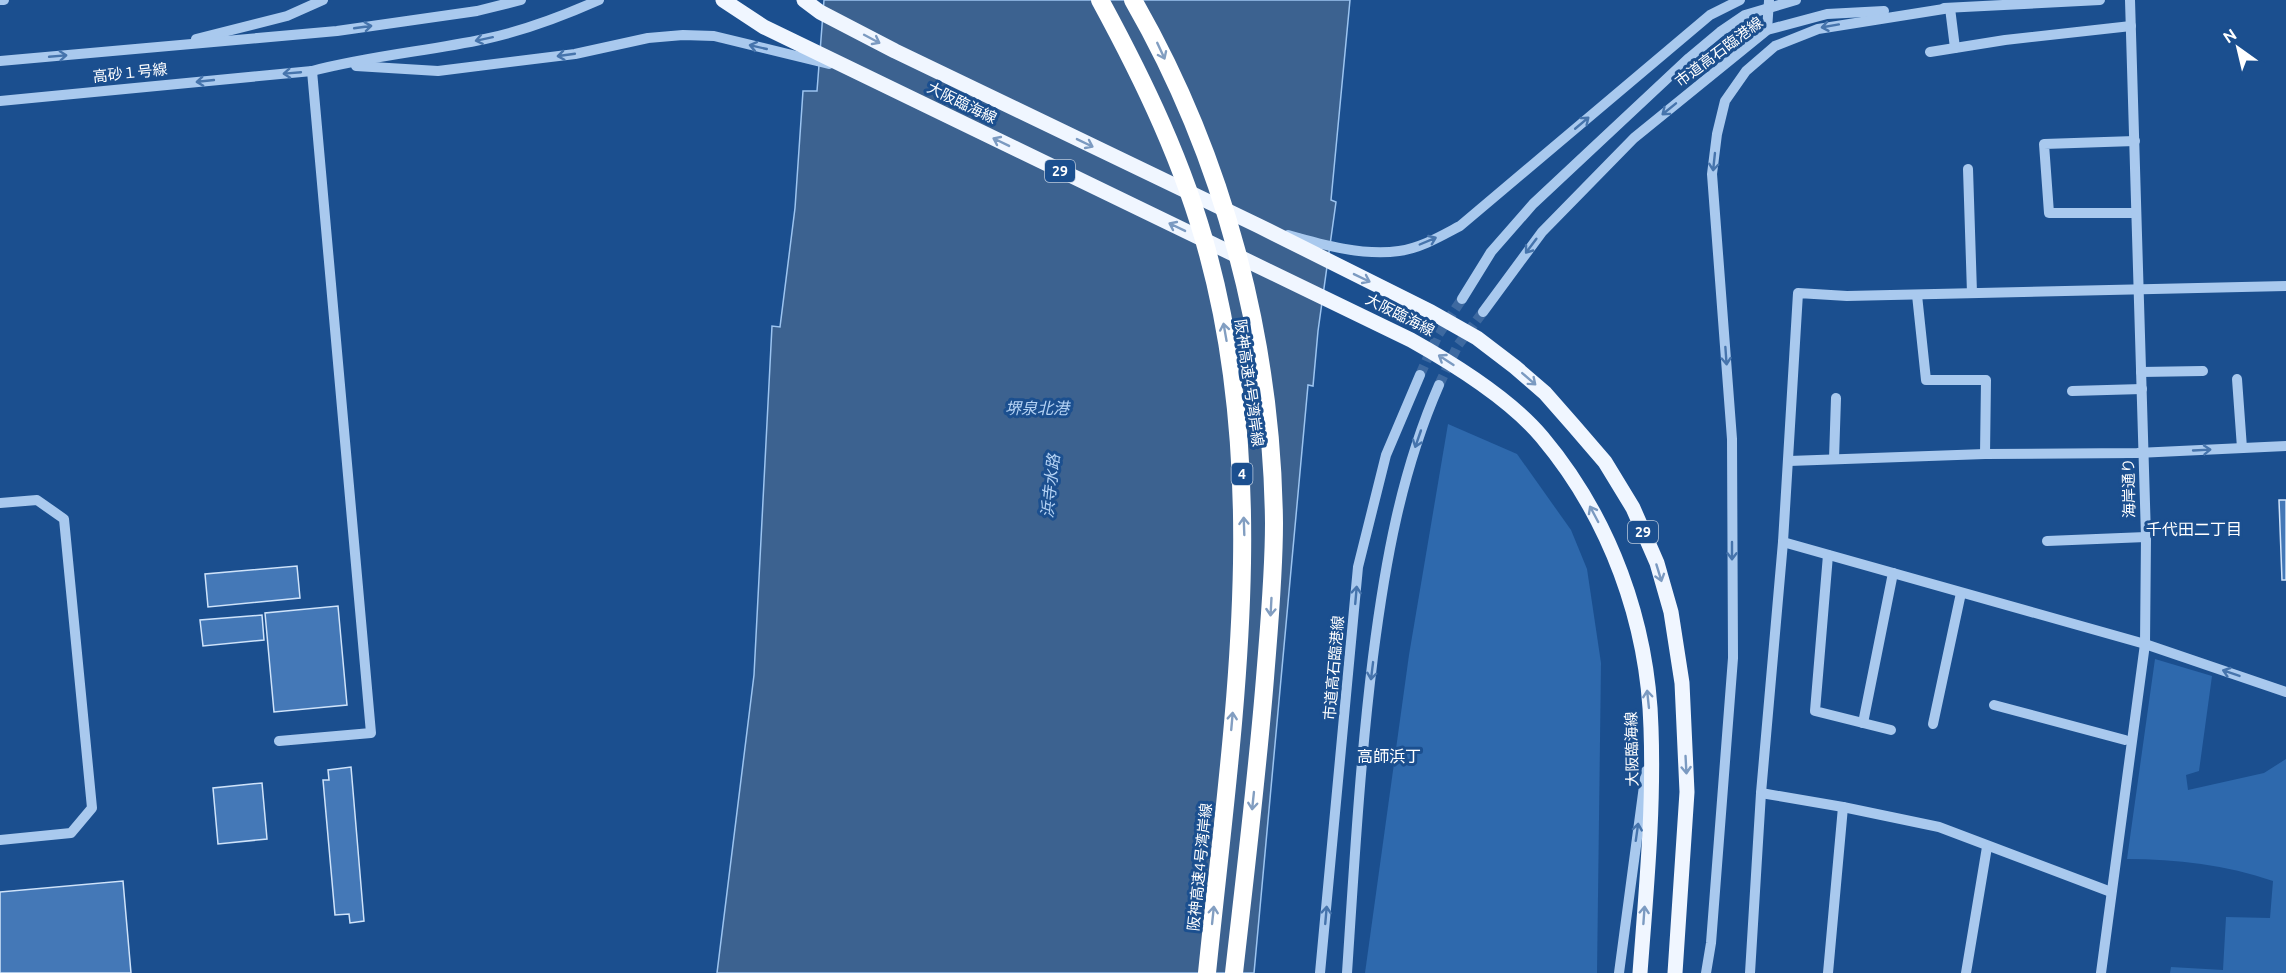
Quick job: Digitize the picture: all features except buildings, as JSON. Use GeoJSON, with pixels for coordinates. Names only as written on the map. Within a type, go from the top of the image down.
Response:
{"type":"FeatureCollection","features":[{"type":"Feature","properties":{"kind":"highway","name":"阪神高速4号湾岸線"},"geometry":{"type":"LineString","coordinates":[[1100,0],[1132,58],[1155,107],[1185,183],[1208,253],[1233,380],[1241,452],[1244,536],[1242,608],[1207,973]]}},
{"type":"Feature","properties":{"kind":"highway","name":"阪神高速4号湾岸線"},"geometry":{"type":"LineString","coordinates":[[1133,0],[1154,36],[1186,104],[1214,174],[1250,305],[1262,371],[1270,443],[1274,523],[1271,609],[1234,973]]}},
{"type":"Feature","properties":{"kind":"main road","name":"大阪臨海線"},"geometry":{"type":"LineString","coordinates":[[723,0],[815,56],[851,69],[1411,340],[1443,358],[1506,404],[1541,436],[1590,506],[1612,549],[1640,632],[1651,727],[1649,821],[1640,973]]}},
{"type":"Feature","properties":{"kind":"main road","name":"大阪臨海線"},"geometry":{"type":"LineString","coordinates":[[804,0],[820,12],[895,51],[1259,226],[1310,247],[1468,333],[1515,367],[1545,393],[1605,462],[1633,508],[1657,563],[1671,612],[1682,683],[1687,792],[1675,973]]}},
{"type":"Feature","properties":{"kind":"street","name":"高砂１号線"},"geometry":{"type":"LineString","coordinates":[[0,61],[337,31],[477,11],[521,0]]}},
{"type":"Feature","properties":{"kind":"street"},"geometry":{"type":"LineString","coordinates":[[338,64],[487,39],[569,13],[598,0]]}},
{"type":"Feature","properties":{"kind":"street"},"geometry":{"type":"LineString","coordinates":[[1310,247],[1399,251],[1427,243],[1460,226],[1710,15],[1740,0]]}},
{"type":"Feature","properties":{"kind":"street","name":"市道高石臨港線"},"geometry":{"type":"LineString","coordinates":[[1462,299],[1491,252],[1533,204],[1712,38],[1745,15],[1769,3],[1796,0]]}},
{"type":"Feature","properties":{"kind":"street","name":"市道高石臨港線"},"geometry":{"type":"LineString","coordinates":[[1483,312],[1542,232],[1634,138],[1767,30],[1827,14],[2100,0]]}},
{"type":"Feature","properties":{"kind":"street","name":"海岸通り"},"geometry":{"type":"LineString","coordinates":[[2101,973],[2145,644],[2146,537],[2130,0]]}},
{"type":"Feature","properties":{"kind":"street"},"geometry":{"type":"LineString","coordinates":[[161,48],[287,16],[319,1]]}},
{"type":"Feature","properties":{"kind":"street"},"geometry":{"type":"LineString","coordinates":[[1767,30],[1769,3]]}},
{"type":"Feature","properties":{"kind":"street"},"geometry":{"type":"LineString","coordinates":[[1706,973],[1712,932],[1733,658],[1732,439],[1713,174],[1722,112],[1725,101],[1746,71],[1775,46],[1818,28],[1950,8],[1955,48]]}},
{"type":"Feature","properties":{"kind":"street"},"geometry":{"type":"LineString","coordinates":[[1930,52],[2005,40],[2131,26]]}},
{"type":"Feature","properties":{"kind":"street"},"geometry":{"type":"LineString","coordinates":[[338,64],[438,71],[575,54],[648,39],[683,35],[714,36],[815,56]]}},
{"type":"Feature","properties":{"kind":"street","name":"高砂１号線"},"geometry":{"type":"LineString","coordinates":[[0,101],[312,71],[338,64]]}},
{"type":"Feature","properties":{"kind":"street"},"geometry":{"type":"LineString","coordinates":[[279,741],[371,734],[312,71]]}},
{"type":"Feature","properties":{"kind":"street"},"geometry":{"type":"LineString","coordinates":[[2134,141],[2044,144],[2049,213],[2136,213]]}},
{"type":"Feature","properties":{"kind":"street"},"geometry":{"type":"LineString","coordinates":[[1968,170],[1972,293]]}},
{"type":"Feature","properties":{"kind":"street"},"geometry":{"type":"LineString","coordinates":[[1749,973],[1761,793],[1789,461],[1798,293],[1847,296],[1917,295],[2286,286]]}},
{"type":"Feature","properties":{"kind":"street"},"geometry":{"type":"LineString","coordinates":[[1917,295],[1926,380],[1986,380],[1984,454]]}},
{"type":"Feature","properties":{"kind":"street"},"geometry":{"type":"LineString","coordinates":[[2141,372],[2203,371]]}},
{"type":"Feature","properties":{"kind":"street","name":"市道高石臨港線"},"geometry":{"type":"LineString","coordinates":[[1320,973],[1358,567],[1386,455],[1420,375]]}},
{"type":"Feature","properties":{"kind":"street"},"geometry":{"type":"LineString","coordinates":[[2237,379],[2242,448]]}},
{"type":"Feature","properties":{"kind":"street"},"geometry":{"type":"LineString","coordinates":[[1347,973],[1364,730],[1383,579],[1404,481],[1439,385]]}},
{"type":"Feature","properties":{"kind":"street"},"geometry":{"type":"LineString","coordinates":[[2072,391],[2142,389]]}},
{"type":"Feature","properties":{"kind":"street"},"geometry":{"type":"LineString","coordinates":[[1834,459],[1836,398]]}},
{"type":"Feature","properties":{"kind":"street"},"geometry":{"type":"LineString","coordinates":[[1789,461],[1984,454],[2144,453],[2286,446]]}},
{"type":"Feature","properties":{"kind":"street"},"geometry":{"type":"LineString","coordinates":[[0,503],[37,500],[64,519],[92,808],[71,833],[0,840]]}},
{"type":"Feature","properties":{"kind":"street"},"geometry":{"type":"LineString","coordinates":[[2047,541],[2146,537]]}},
{"type":"Feature","properties":{"kind":"street"},"geometry":{"type":"LineString","coordinates":[[1783,543],[2145,644],[2286,692]]}},
{"type":"Feature","properties":{"kind":"street"},"geometry":{"type":"LineString","coordinates":[[1828,555],[1815,711],[1891,730]]}},
{"type":"Feature","properties":{"kind":"street"},"geometry":{"type":"LineString","coordinates":[[1863,723],[1893,573]]}},
{"type":"Feature","properties":{"kind":"street"},"geometry":{"type":"LineString","coordinates":[[1933,724],[1961,593]]}},
{"type":"Feature","properties":{"kind":"street"},"geometry":{"type":"LineString","coordinates":[[1994,705],[2125,740]]}},
{"type":"Feature","properties":{"kind":"street"},"geometry":{"type":"LineString","coordinates":[[1618,973],[1651,727]]}},
{"type":"Feature","properties":{"kind":"street"},"geometry":{"type":"LineString","coordinates":[[1761,793],[1939,827],[2111,892]]}},
{"type":"Feature","properties":{"kind":"street"},"geometry":{"type":"LineString","coordinates":[[1828,973],[1843,807]]}},
{"type":"Feature","properties":{"kind":"street"},"geometry":{"type":"LineString","coordinates":[[1966,973],[1987,847]]}},
{"type":"Feature","properties":{"kind":"shaded area"},"geometry":{"type":"Polygon","coordinates":[[[1448,424],[1517,454],[1571,530],[1587,569],[1601,663],[1597,973],[1365,973],[1409,655],[1448,424]]]}},
{"type":"Feature","properties":{"kind":"shaded area"},"geometry":{"type":"Polygon","coordinates":[[[2155,659],[2212,676],[2199,771],[2186,775],[2188,790],[2264,773],[2286,759],[2286,973],[2170,973],[2171,967],[2223,970],[2226,917],[2270,918],[2273,881],[2256,875],[2201,864],[2127,859],[2155,659]]]}},
{"type":"Feature","properties":{"kind":"water","name":"堺泉北港"},"geometry":{"type":"Polygon","coordinates":[[[824,0],[1350,0],[1331,200],[1336,202],[1318,331],[1313,386],[1308,385],[1254,973],[717,973],[754,675],[772,326],[780,327],[795,208],[803,91],[817,91],[824,0]]]}},
{"type":"Feature","properties":{"kind":"tunnel"},"geometry":{"type":"LineString","coordinates":[[1420,375],[1438,335],[1462,299]]}},
{"type":"Feature","properties":{"kind":"tunnel"},"geometry":{"type":"LineString","coordinates":[[1439,385],[1458,345],[1483,312]]}},
{"type":"Feature","properties":{"kind":"district","name":"千代田二丁目"},"geometry":{"type":"Point","coordinates":[2194,529]}},
{"type":"Feature","properties":{"kind":"district","name":"高師浜丁"},"geometry":{"type":"Point","coordinates":[1389,756]}},
{"type":"Feature","properties":{"kind":"water label","name":"浜寺水路"},"geometry":{"type":"Point","coordinates":[1050,486]}}]}
